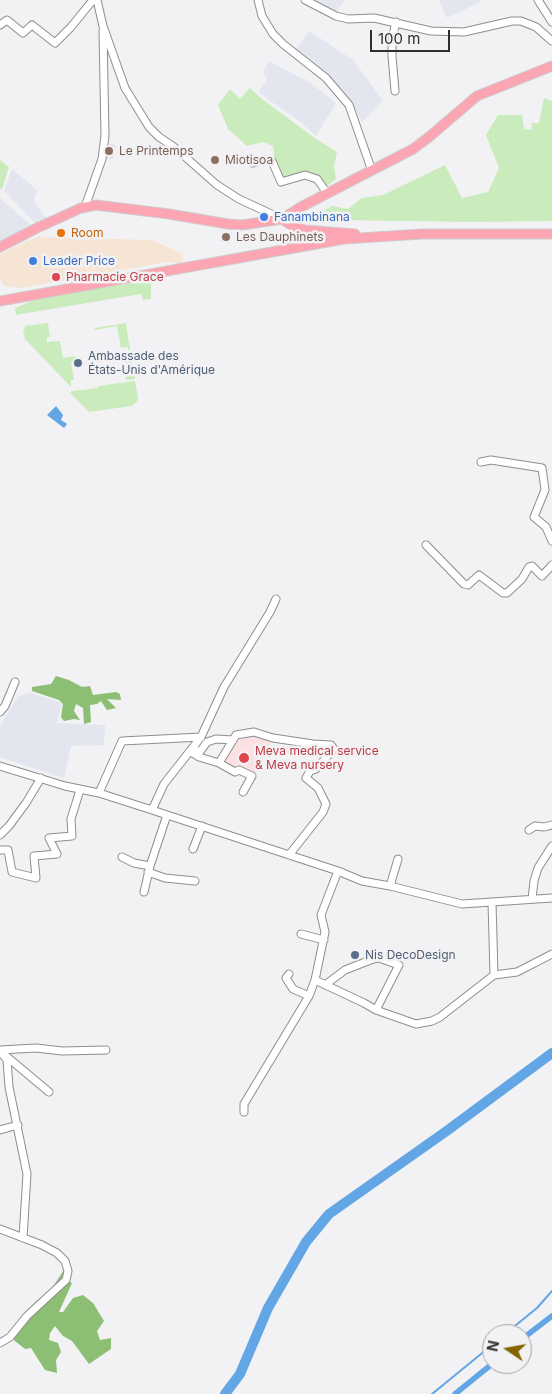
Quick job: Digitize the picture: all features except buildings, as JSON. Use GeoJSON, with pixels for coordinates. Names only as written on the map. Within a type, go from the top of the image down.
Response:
{"type":"FeatureCollection","features":[{"type":"Feature","properties":{"kind":"main road"},"geometry":{"type":"LineString","coordinates":[[0,247],[36,228],[85,207],[96,205],[242,225],[282,219],[327,193],[406,153],[429,137],[477,96],[552,66]]}},
{"type":"Feature","properties":{"kind":"main road"},"geometry":{"type":"LineString","coordinates":[[282,219],[304,230],[379,236]]}},
{"type":"Feature","properties":{"kind":"main road"},"geometry":{"type":"LineString","coordinates":[[0,301],[344,239],[422,234],[552,234]]}},
{"type":"Feature","properties":{"kind":"street"},"geometry":{"type":"LineString","coordinates":[[0,25],[7,20],[23,33],[32,25],[56,43],[95,0]]}},
{"type":"Feature","properties":{"kind":"street"},"geometry":{"type":"LineString","coordinates":[[95,0],[102,26],[126,88],[149,127],[217,185],[239,199],[282,219]]}},
{"type":"Feature","properties":{"kind":"street"},"geometry":{"type":"LineString","coordinates":[[258,0],[262,16],[272,34],[326,78],[349,105],[372,171]]}},
{"type":"Feature","properties":{"kind":"street"},"geometry":{"type":"LineString","coordinates":[[305,0],[336,16],[348,19],[374,18],[431,31],[464,32],[512,20],[536,27],[552,41]]}},
{"type":"Feature","properties":{"kind":"street"},"geometry":{"type":"LineString","coordinates":[[538,0],[552,22]]}},
{"type":"Feature","properties":{"kind":"street"},"geometry":{"type":"LineString","coordinates":[[395,91],[392,39],[396,22]]}},
{"type":"Feature","properties":{"kind":"street"},"geometry":{"type":"LineString","coordinates":[[85,207],[102,159],[105,136],[102,26]]}},
{"type":"Feature","properties":{"kind":"street"},"geometry":{"type":"LineString","coordinates":[[252,163],[265,160],[272,161],[281,182],[305,175],[317,179],[327,193]]}},
{"type":"Feature","properties":{"kind":"street"},"geometry":{"type":"LineString","coordinates":[[481,462],[491,460],[542,468],[545,490],[534,517],[546,527],[552,541]]}},
{"type":"Feature","properties":{"kind":"street"},"geometry":{"type":"LineString","coordinates":[[426,545],[464,584],[468,585],[479,575],[503,593],[507,593],[517,584],[529,566],[532,566],[542,576],[552,565]]}},
{"type":"Feature","properties":{"kind":"street"},"geometry":{"type":"LineString","coordinates":[[152,810],[164,784],[201,737],[224,687],[276,599]]}},
{"type":"Feature","properties":{"kind":"street"},"geometry":{"type":"LineString","coordinates":[[0,712],[5,706],[15,682]]}},
{"type":"Feature","properties":{"kind":"street"},"geometry":{"type":"LineString","coordinates":[[219,763],[236,735],[254,732],[274,738],[313,744],[331,744],[334,749],[316,769],[310,771],[306,778],[318,788],[326,804],[323,812],[289,855]]}},
{"type":"Feature","properties":{"kind":"street"},"geometry":{"type":"LineString","coordinates":[[99,793],[122,741],[201,737]]}},
{"type":"Feature","properties":{"kind":"street"},"geometry":{"type":"LineString","coordinates":[[190,751],[196,750],[199,753],[206,742],[216,739],[233,740]]}},
{"type":"Feature","properties":{"kind":"street"},"geometry":{"type":"LineString","coordinates":[[190,751],[199,757],[219,763],[235,772],[239,770],[252,776],[243,792]]}},
{"type":"Feature","properties":{"kind":"street"},"geometry":{"type":"LineString","coordinates":[[0,766],[80,790],[99,793],[338,871],[362,881],[462,904],[552,898]]}},
{"type":"Feature","properties":{"kind":"street"},"geometry":{"type":"LineString","coordinates":[[0,835],[26,803],[41,778]]}},
{"type":"Feature","properties":{"kind":"street"},"geometry":{"type":"LineString","coordinates":[[0,850],[8,850],[12,872],[36,878],[34,856],[57,854],[49,838],[72,836],[71,819],[80,790]]}},
{"type":"Feature","properties":{"kind":"street"},"geometry":{"type":"LineString","coordinates":[[144,892],[149,869],[166,815]]}},
{"type":"Feature","properties":{"kind":"street"},"geometry":{"type":"LineString","coordinates":[[529,830],[535,826],[544,827],[552,825]]}},
{"type":"Feature","properties":{"kind":"street"},"geometry":{"type":"LineString","coordinates":[[193,849],[202,826]]}},
{"type":"Feature","properties":{"kind":"street"},"geometry":{"type":"LineString","coordinates":[[532,899],[538,868],[552,846]]}},
{"type":"Feature","properties":{"kind":"street"},"geometry":{"type":"LineString","coordinates":[[122,857],[165,878],[195,881]]}},
{"type":"Feature","properties":{"kind":"street"},"geometry":{"type":"LineString","coordinates":[[390,886],[398,858]]}},
{"type":"Feature","properties":{"kind":"street"},"geometry":{"type":"LineString","coordinates":[[244,1112],[244,1104],[309,996],[315,980],[324,940],[325,932],[321,915],[338,871]]}},
{"type":"Feature","properties":{"kind":"street"},"geometry":{"type":"LineString","coordinates":[[492,902],[494,975]]}},
{"type":"Feature","properties":{"kind":"street"},"geometry":{"type":"LineString","coordinates":[[301,934],[324,940]]}},
{"type":"Feature","properties":{"kind":"street"},"geometry":{"type":"LineString","coordinates":[[315,980],[376,1010],[416,1024],[432,1021],[454,1008],[494,975],[517,972],[552,954]]}},
{"type":"Feature","properties":{"kind":"street"},"geometry":{"type":"LineString","coordinates":[[325,984],[345,970],[373,959],[379,958],[399,964],[376,1010]]}},
{"type":"Feature","properties":{"kind":"street"},"geometry":{"type":"LineString","coordinates":[[289,974],[286,978],[293,989],[309,996]]}},
{"type":"Feature","properties":{"kind":"street"},"geometry":{"type":"LineString","coordinates":[[0,1051],[36,1048],[62,1051],[106,1050]]}},
{"type":"Feature","properties":{"kind":"street"},"geometry":{"type":"LineString","coordinates":[[0,1051],[48,1092]]}},
{"type":"Feature","properties":{"kind":"street"},"geometry":{"type":"LineString","coordinates":[[0,1051],[7,1060],[9,1087],[27,1174],[23,1238]]}},
{"type":"Feature","properties":{"kind":"street"},"geometry":{"type":"LineString","coordinates":[[0,1130],[18,1125]]}},
{"type":"Feature","properties":{"kind":"street"},"geometry":{"type":"LineString","coordinates":[[0,1229],[58,1253],[65,1261],[68,1271],[66,1280],[26,1316],[10,1337],[0,1342]]}},
{"type":"Feature","properties":{"kind":"shaded area"},"geometry":{"type":"Polygon","coordinates":[[[310,0],[345,0],[334,14],[310,0]]]}},
{"type":"Feature","properties":{"kind":"shaded area"},"geometry":{"type":"Polygon","coordinates":[[[439,0],[479,0],[480,2],[447,18],[439,0]]]}},
{"type":"Feature","properties":{"kind":"shaded area"},"geometry":{"type":"Polygon","coordinates":[[[309,31],[353,60],[383,101],[362,122],[350,99],[297,49],[309,31]]]}},
{"type":"Feature","properties":{"kind":"shaded area"},"geometry":{"type":"Polygon","coordinates":[[[269,61],[312,84],[336,103],[316,136],[299,121],[258,92],[267,80],[263,72],[269,61]]]}},
{"type":"Feature","properties":{"kind":"shaded area","name":"Le Printemps"},"geometry":{"type":"Polygon","coordinates":[[[105,143],[116,145],[113,159],[102,158],[105,143]]]}},
{"type":"Feature","properties":{"kind":"shaded area"},"geometry":{"type":"Polygon","coordinates":[[[12,169],[37,190],[34,200],[46,219],[38,226],[4,191],[12,169]]]}},
{"type":"Feature","properties":{"kind":"shaded area"},"geometry":{"type":"Polygon","coordinates":[[[0,198],[32,226],[0,242],[0,198]]]}},
{"type":"Feature","properties":{"kind":"shaded area","name":"Les Dauphinets"},"geometry":{"type":"Polygon","coordinates":[[[222,231],[232,232],[230,243],[220,241],[222,231]]]}},
{"type":"Feature","properties":{"kind":"shaded area"},"geometry":{"type":"Polygon","coordinates":[[[39,236],[153,240],[182,254],[183,261],[182,264],[161,263],[21,288],[4,286],[0,278],[0,254],[39,236]]]}},
{"type":"Feature","properties":{"kind":"shaded area"},"geometry":{"type":"Polygon","coordinates":[[[31,693],[62,703],[57,723],[105,725],[104,745],[71,746],[64,778],[0,757],[0,726],[18,696],[31,693]]]}},
{"type":"Feature","properties":{"kind":"shaded area","name":"Meva medical service & Meva nursery"},"geometry":{"type":"Polygon","coordinates":[[[254,734],[272,741],[255,775],[235,769],[222,762],[235,743],[236,738],[254,734]]]}},
{"type":"Feature","properties":{"kind":"green space"},"geometry":{"type":"Polygon","coordinates":[[[250,88],[316,139],[337,152],[334,166],[336,179],[324,188],[317,177],[282,181],[275,164],[273,146],[263,142],[247,146],[228,129],[218,105],[230,89],[240,99],[250,88]]]}},
{"type":"Feature","properties":{"kind":"green space"},"geometry":{"type":"Polygon","coordinates":[[[544,98],[552,101],[552,221],[338,220],[320,213],[332,206],[348,209],[362,198],[383,195],[445,165],[462,198],[488,192],[499,168],[486,135],[498,115],[522,115],[524,129],[531,130],[532,123],[539,123],[544,98]]]}},
{"type":"Feature","properties":{"kind":"green space"},"geometry":{"type":"Polygon","coordinates":[[[0,160],[9,167],[2,189],[0,189],[0,160]]]}},
{"type":"Feature","properties":{"kind":"green space"},"geometry":{"type":"Polygon","coordinates":[[[147,281],[151,284],[151,299],[143,300],[141,294],[16,315],[15,308],[41,297],[147,281]]]}},
{"type":"Feature","properties":{"kind":"green space"},"geometry":{"type":"Polygon","coordinates":[[[48,323],[50,337],[47,337],[47,342],[60,341],[63,358],[75,356],[76,362],[71,363],[74,380],[71,380],[71,387],[25,339],[23,330],[25,326],[48,323]]]}},
{"type":"Feature","properties":{"kind":"green space"},"geometry":{"type":"Polygon","coordinates":[[[126,323],[130,350],[128,350],[128,347],[121,348],[117,326],[95,330],[95,328],[126,323]]]}},
{"type":"Feature","properties":{"kind":"green space"},"geometry":{"type":"Polygon","coordinates":[[[128,351],[130,351],[135,379],[126,380],[122,355],[129,354],[128,351]]]}},
{"type":"Feature","properties":{"kind":"green space"},"geometry":{"type":"Polygon","coordinates":[[[135,381],[138,398],[137,402],[131,406],[89,412],[70,393],[72,391],[98,388],[98,386],[135,381]]]}},
{"type":"Feature","properties":{"kind":"green space"},"geometry":{"type":"Polygon","coordinates":[[[56,676],[82,687],[90,686],[93,695],[116,692],[120,694],[121,700],[107,699],[116,708],[107,710],[101,701],[90,705],[91,722],[84,724],[83,708],[76,704],[74,711],[80,720],[64,721],[61,717],[63,704],[59,700],[32,691],[32,687],[51,684],[56,676]]]}},
{"type":"Feature","properties":{"kind":"green space"},"geometry":{"type":"Polygon","coordinates":[[[64,1270],[66,1280],[72,1283],[59,1312],[63,1312],[73,1298],[83,1295],[93,1303],[104,1321],[97,1331],[100,1340],[111,1338],[111,1349],[89,1364],[72,1341],[63,1336],[55,1326],[50,1333],[49,1340],[58,1343],[61,1352],[56,1360],[57,1373],[45,1370],[31,1348],[25,1349],[10,1337],[32,1305],[52,1288],[64,1270]]]}},
{"type":"Feature","properties":{"kind":"water"},"geometry":{"type":"Polygon","coordinates":[[[56,406],[63,415],[61,420],[67,424],[64,428],[47,415],[56,406]]]}},
{"type":"Feature","properties":{"kind":"waterway"},"geometry":{"type":"LineString","coordinates":[[225,1394],[240,1374],[268,1308],[306,1242],[329,1214],[448,1130],[552,1053]]}},
{"type":"Feature","properties":{"kind":"waterway"},"geometry":{"type":"LineString","coordinates":[[517,1324],[537,1308],[552,1291]]}},
{"type":"Feature","properties":{"kind":"waterway"},"geometry":{"type":"LineString","coordinates":[[532,1331],[552,1316]]}},
{"type":"Feature","properties":{"kind":"waterway"},"geometry":{"type":"LineString","coordinates":[[432,1394],[482,1353]]}},
{"type":"Feature","properties":{"kind":"waterway"},"geometry":{"type":"LineString","coordinates":[[455,1394],[482,1372]]}},
{"type":"Feature","properties":{"kind":"place","name":"Le Printemps"},"geometry":{"type":"Point","coordinates":[109,151]}},
{"type":"Feature","properties":{"kind":"place","name":"Miotisoa"},"geometry":{"type":"Point","coordinates":[215,160]}},
{"type":"Feature","properties":{"kind":"place","name":"Fanambinana"},"geometry":{"type":"Point","coordinates":[264,217]}},
{"type":"Feature","properties":{"kind":"place","name":"Room"},"geometry":{"type":"Point","coordinates":[61,233]}},
{"type":"Feature","properties":{"kind":"place","name":"Les Dauphinets"},"geometry":{"type":"Point","coordinates":[226,237]}},
{"type":"Feature","properties":{"kind":"place","name":"Leader Price"},"geometry":{"type":"Point","coordinates":[33,261]}},
{"type":"Feature","properties":{"kind":"place","name":"Pharmacie Grace"},"geometry":{"type":"Point","coordinates":[56,277]}},
{"type":"Feature","properties":{"kind":"place","name":"Ambassade des États-Unis d'Amérique"},"geometry":{"type":"Point","coordinates":[78,363]}},
{"type":"Feature","properties":{"kind":"place","name":"Meva medical service & Meva nursery"},"geometry":{"type":"Point","coordinates":[244,758]}},
{"type":"Feature","properties":{"kind":"place","name":"Nis DecoDesign"},"geometry":{"type":"Point","coordinates":[355,955]}}]}
